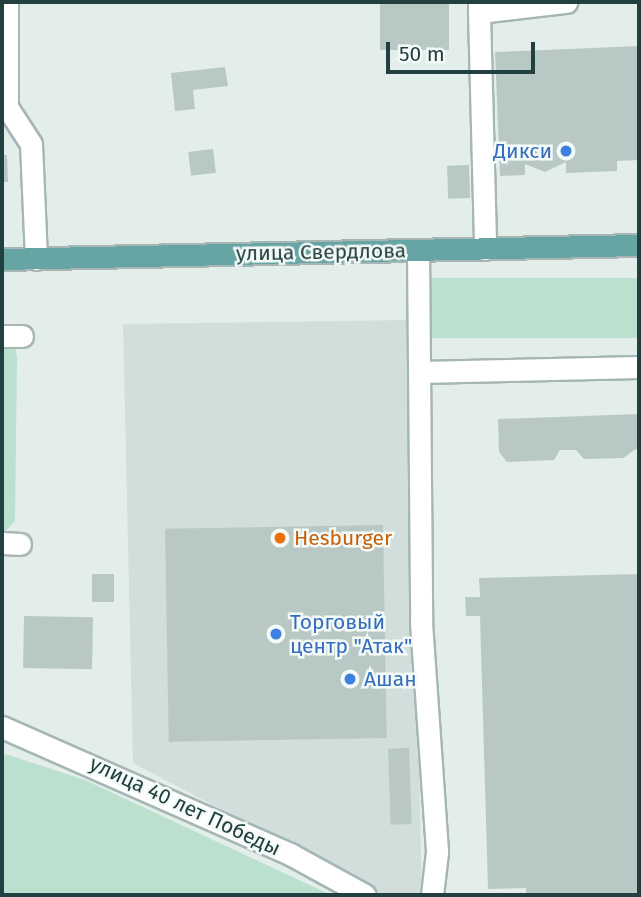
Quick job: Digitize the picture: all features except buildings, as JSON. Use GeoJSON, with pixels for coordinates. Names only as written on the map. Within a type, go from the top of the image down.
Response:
{"type":"FeatureCollection","features":[{"type":"Feature","properties":{"kind":"main road","name":"улица Свердлова"},"geometry":{"type":"LineString","coordinates":[[2,260],[639,245]]}},
{"type":"Feature","properties":{"kind":"street"},"geometry":{"type":"LineString","coordinates":[[7,2],[7,107],[31,144],[36,259]]}},
{"type":"Feature","properties":{"kind":"street"},"geometry":{"type":"LineString","coordinates":[[485,249],[479,7],[566,2]]}},
{"type":"Feature","properties":{"kind":"street"},"geometry":{"type":"LineString","coordinates":[[418,250],[422,622],[437,852],[432,895]]}},
{"type":"Feature","properties":{"kind":"street"},"geometry":{"type":"LineString","coordinates":[[420,372],[639,367]]}},
{"type":"Feature","properties":{"kind":"street","name":"улица 40 лет Победы"},"geometry":{"type":"LineString","coordinates":[[2,727],[290,854],[365,895]]}},
{"type":"Feature","properties":{"kind":"shaded area"},"geometry":{"type":"Polygon","coordinates":[[[408,320],[422,895],[383,895],[133,763],[123,324],[408,320]]]}},
{"type":"Feature","properties":{"kind":"green space"},"geometry":{"type":"Polygon","coordinates":[[[424,278],[639,278],[639,338],[424,338],[424,278]]]}},
{"type":"Feature","properties":{"kind":"green space"},"geometry":{"type":"Polygon","coordinates":[[[2,344],[15,348],[17,357],[15,521],[3,534],[2,344]]]}},
{"type":"Feature","properties":{"kind":"green space"},"geometry":{"type":"Polygon","coordinates":[[[2,753],[85,780],[331,895],[2,895],[2,753]]]}},
{"type":"Feature","properties":{"kind":"place","name":"Дикси"},"geometry":{"type":"Point","coordinates":[566,151]}},
{"type":"Feature","properties":{"kind":"place","name":"Hesburger"},"geometry":{"type":"Point","coordinates":[280,538]}},
{"type":"Feature","properties":{"kind":"place","name":"Торговый центр \"Атак\""},"geometry":{"type":"Point","coordinates":[276,634]}},
{"type":"Feature","properties":{"kind":"place","name":"Ашан"},"geometry":{"type":"Point","coordinates":[350,679]}}]}
